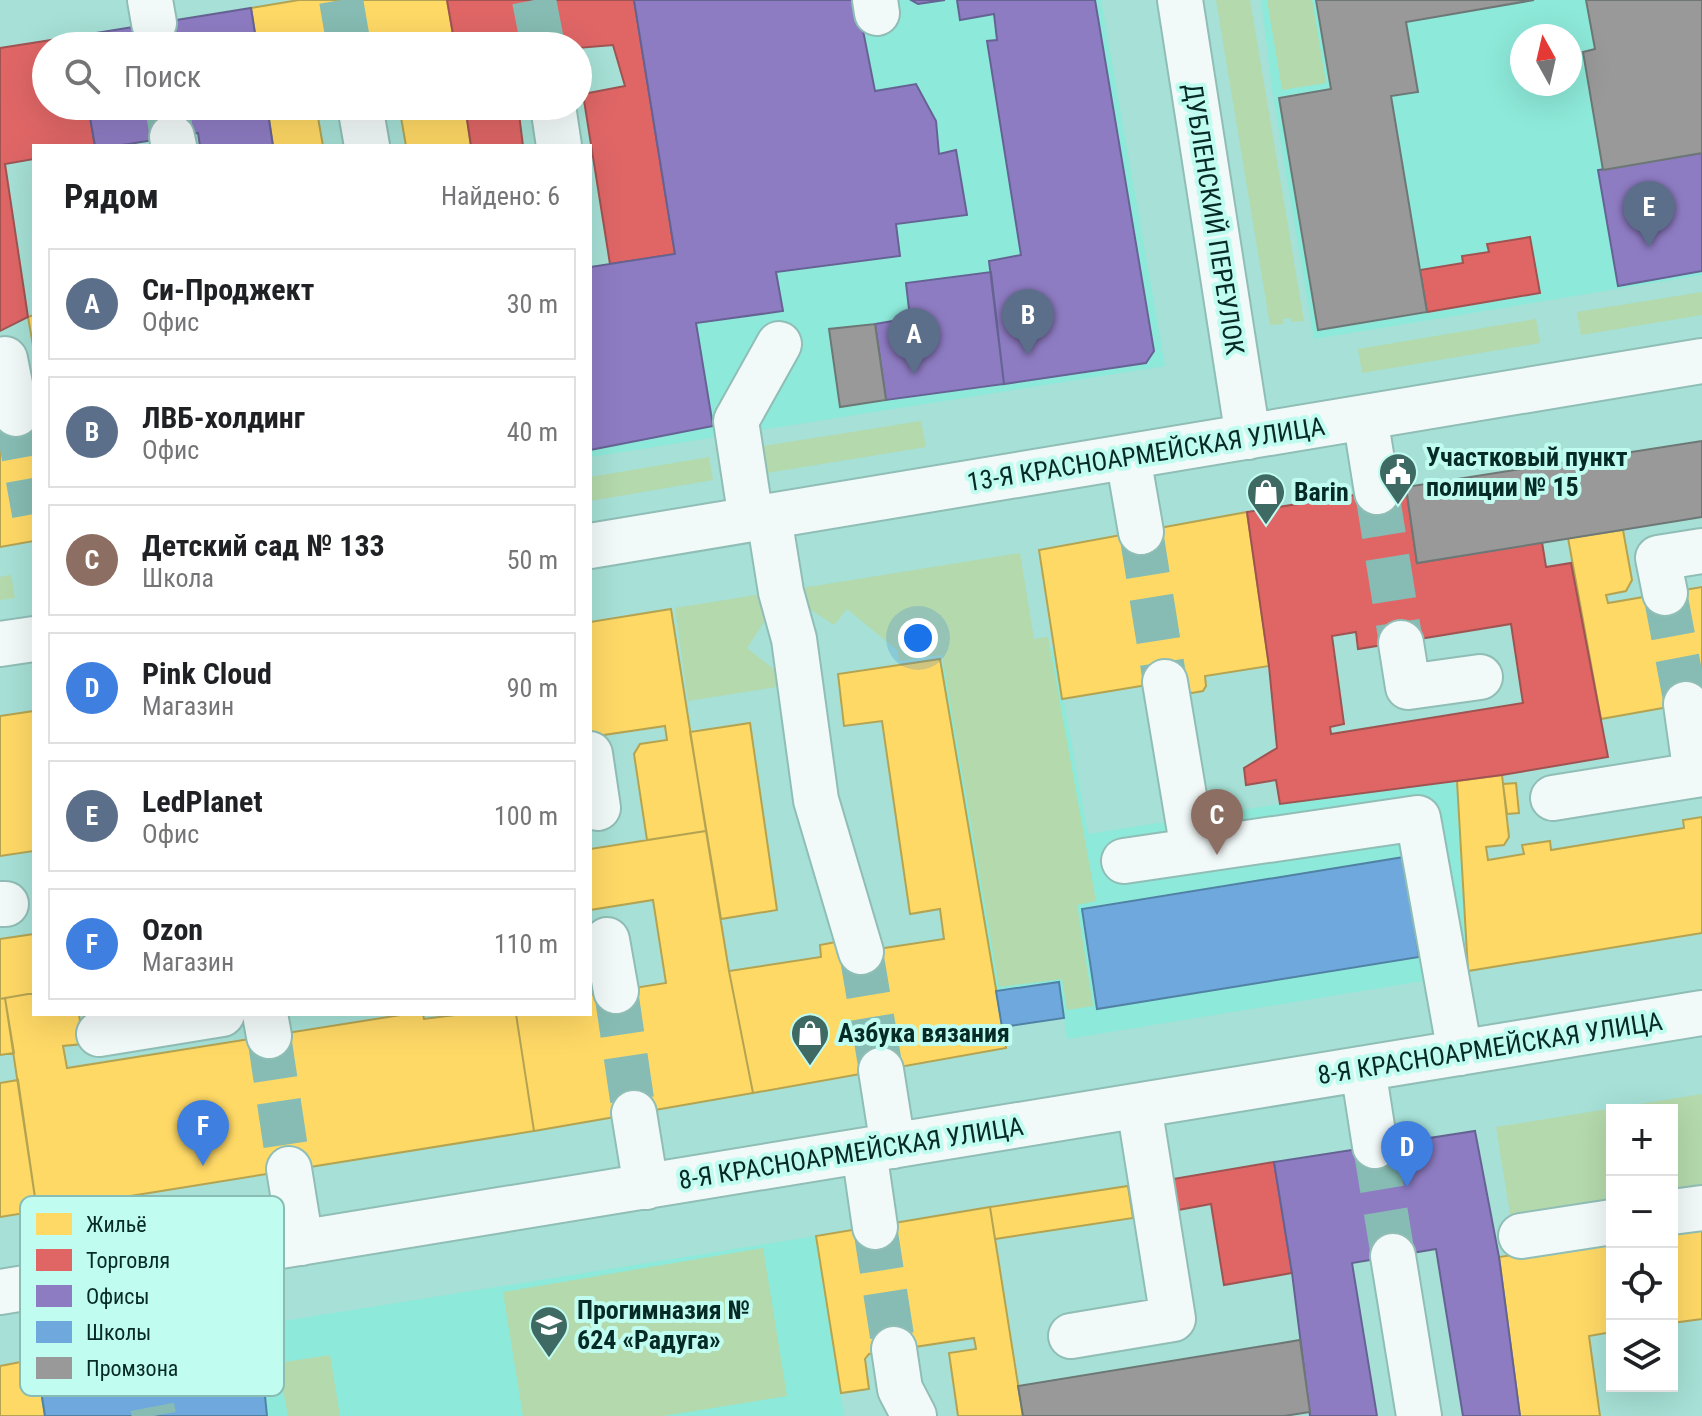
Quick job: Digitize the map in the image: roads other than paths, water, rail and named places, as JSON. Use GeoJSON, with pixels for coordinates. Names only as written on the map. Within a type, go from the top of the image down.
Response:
{"type":"FeatureCollection","features":[{"type":"Feature","properties":{"kind":"street","name":"ДУБЛЕНСКИЙ ПЕРЕУЛОК"},"geometry":{"type":"LineString","coordinates":[[1180,0],[1248,437]]}},
{"type":"Feature","properties":{"kind":"street"},"geometry":{"type":"LineString","coordinates":[[362,120],[367,144]]}},
{"type":"Feature","properties":{"kind":"street"},"geometry":{"type":"LineString","coordinates":[[555,120],[559,144]]}},
{"type":"Feature","properties":{"kind":"street"},"geometry":{"type":"LineString","coordinates":[[779,344],[736,421],[794,639],[816,800],[861,952]]}},
{"type":"Feature","properties":{"kind":"street"},"geometry":{"type":"LineString","coordinates":[[5,359],[16,414]]}},
{"type":"Feature","properties":{"kind":"street","name":"13-Я КРАСНОАРМЕЙСКАЯ УЛИЦА"},"geometry":{"type":"LineString","coordinates":[[592,546],[1702,361]]}},
{"type":"Feature","properties":{"kind":"street"},"geometry":{"type":"LineString","coordinates":[[1365,417],[1377,492]]}},
{"type":"Feature","properties":{"kind":"street"},"geometry":{"type":"LineString","coordinates":[[1128,457],[1141,532]]}},
{"type":"Feature","properties":{"kind":"street"},"geometry":{"type":"LineString","coordinates":[[1665,593],[1658,558],[1702,551]]}},
{"type":"Feature","properties":{"kind":"street"},"geometry":{"type":"LineString","coordinates":[[0,644],[32,639]]}},
{"type":"Feature","properties":{"kind":"street"},"geometry":{"type":"LineString","coordinates":[[1401,643],[1408,687],[1480,677]]}},
{"type":"Feature","properties":{"kind":"street"},"geometry":{"type":"LineString","coordinates":[[1165,682],[1193,850]]}},
{"type":"Feature","properties":{"kind":"street"},"geometry":{"type":"LineString","coordinates":[[1553,798],[1699,774],[1686,704]]}},
{"type":"Feature","properties":{"kind":"street"},"geometry":{"type":"LineString","coordinates":[[592,768],[598,808]]}},
{"type":"Feature","properties":{"kind":"street"},"geometry":{"type":"LineString","coordinates":[[1124,861],[1418,818],[1460,1053]]}},
{"type":"Feature","properties":{"kind":"street"},"geometry":{"type":"LineString","coordinates":[[607,940],[616,991]]}},
{"type":"Feature","properties":{"kind":"street","name":"8-Я КРАСНОАРМЕЙСКАЯ УЛИЦА"},"geometry":{"type":"LineString","coordinates":[[284,1246],[1702,1013]]}},
{"type":"Feature","properties":{"kind":"street"},"geometry":{"type":"LineString","coordinates":[[99,1034],[210,1016]]}},
{"type":"Feature","properties":{"kind":"street"},"geometry":{"type":"LineString","coordinates":[[1363,1069],[1375,1146]]}},
{"type":"Feature","properties":{"kind":"street"},"geometry":{"type":"LineString","coordinates":[[875,1227],[881,1070]]}},
{"type":"Feature","properties":{"kind":"street"},"geometry":{"type":"LineString","coordinates":[[1071,1336],[1173,1319],[1139,1106]]}},
{"type":"Feature","properties":{"kind":"street"},"geometry":{"type":"LineString","coordinates":[[634,1113],[646,1187]]}},
{"type":"Feature","properties":{"kind":"street"},"geometry":{"type":"LineString","coordinates":[[289,1169],[301,1243]]}},
{"type":"Feature","properties":{"kind":"street"},"geometry":{"type":"LineString","coordinates":[[1678,1211],[1702,1208]]}},
{"type":"Feature","properties":{"kind":"street"},"geometry":{"type":"LineString","coordinates":[[1521,1236],[1606,1223]]}},
{"type":"Feature","properties":{"kind":"street"},"geometry":{"type":"LineString","coordinates":[[1393,1256],[1419,1416]]}},
{"type":"Feature","properties":{"kind":"street","name":"8-Я КРАСНОАРМЕЙСКАЯ УЛИЦА"},"geometry":{"type":"LineString","coordinates":[[0,1292],[20,1289]]}},
{"type":"Feature","properties":{"kind":"street"},"geometry":{"type":"LineString","coordinates":[[894,1349],[900,1389],[914,1416]]}},
{"type":"Feature","properties":{"kind":"tunnel"},"geometry":{"type":"LineString","coordinates":[[341,0],[347,32]]}},
{"type":"Feature","properties":{"kind":"tunnel"},"geometry":{"type":"LineString","coordinates":[[534,0],[540,32]]}},
{"type":"Feature","properties":{"kind":"tunnel"},"geometry":{"type":"LineString","coordinates":[[169,120],[172,137]]}},
{"type":"Feature","properties":{"kind":"tunnel"},"geometry":{"type":"LineString","coordinates":[[16,414],[32,503]]}},
{"type":"Feature","properties":{"kind":"tunnel"},"geometry":{"type":"LineString","coordinates":[[1377,492],[1401,643]]}},
{"type":"Feature","properties":{"kind":"tunnel"},"geometry":{"type":"LineString","coordinates":[[1141,532],[1165,682]]}},
{"type":"Feature","properties":{"kind":"tunnel"},"geometry":{"type":"LineString","coordinates":[[1665,593],[1686,704]]}},
{"type":"Feature","properties":{"kind":"tunnel"},"geometry":{"type":"LineString","coordinates":[[861,952],[881,1070]]}},
{"type":"Feature","properties":{"kind":"tunnel"},"geometry":{"type":"LineString","coordinates":[[616,991],[634,1113]]}},
{"type":"Feature","properties":{"kind":"tunnel"},"geometry":{"type":"LineString","coordinates":[[269,1036],[289,1169]]}},
{"type":"Feature","properties":{"kind":"tunnel"},"geometry":{"type":"LineString","coordinates":[[1375,1146],[1393,1256]]}},
{"type":"Feature","properties":{"kind":"tunnel"},"geometry":{"type":"LineString","coordinates":[[875,1227],[894,1349]]}},
{"type":"Feature","properties":{"kind":"tunnel"},"geometry":{"type":"LineString","coordinates":[[150,1396],[154,1416]]}},
{"type":"Feature","properties":{"kind":"place","name":"LedPlanet"},"geometry":{"type":"Point","coordinates":[1649,247]}},
{"type":"Feature","properties":{"kind":"place","name":"ЛВБ-холдинг"},"geometry":{"type":"Point","coordinates":[1028,355]}},
{"type":"Feature","properties":{"kind":"place","name":"Си-Проджект"},"geometry":{"type":"Point","coordinates":[914,374]}},
{"type":"Feature","properties":{"kind":"place","name":"Участковый пункт полиции № 15"},"geometry":{"type":"Point","coordinates":[1398,506]}},
{"type":"Feature","properties":{"kind":"place","name":"Barin"},"geometry":{"type":"Point","coordinates":[1266,526]}},
{"type":"Feature","properties":{"kind":"place","name":"Детский сад № 133"},"geometry":{"type":"Point","coordinates":[1217,855]}},
{"type":"Feature","properties":{"kind":"place","name":"Азбука вязания"},"geometry":{"type":"Point","coordinates":[810,1067]}},
{"type":"Feature","properties":{"kind":"place","name":"Ozon"},"geometry":{"type":"Point","coordinates":[203,1166]}},
{"type":"Feature","properties":{"kind":"place","name":"Pink Cloud"},"geometry":{"type":"Point","coordinates":[1407,1187]}},
{"type":"Feature","properties":{"kind":"place","name":"Прогимназия № 624 «Радуга»"},"geometry":{"type":"Point","coordinates":[549,1359]}}]}
